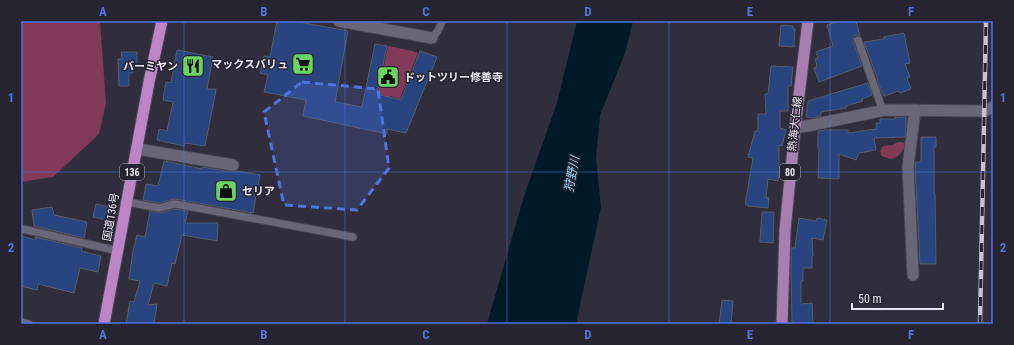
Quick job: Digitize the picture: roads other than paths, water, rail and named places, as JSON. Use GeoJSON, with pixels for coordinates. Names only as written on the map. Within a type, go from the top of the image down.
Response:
{"type":"FeatureCollection","features":[{"type":"Feature","properties":{"kind":"highway","name":"国道136号"},"geometry":{"type":"LineString","coordinates":[[104,324],[136,149],[162,21]]}},
{"type":"Feature","properties":{"kind":"main road","name":"熱海大仁線"},"geometry":{"type":"LineString","coordinates":[[782,324],[785,230],[795,128],[808,21]]}},
{"type":"Feature","properties":{"kind":"street"},"geometry":{"type":"LineString","coordinates":[[339,21],[432,38]]}},
{"type":"Feature","properties":{"kind":"street"},"geometry":{"type":"LineString","coordinates":[[795,128],[883,111],[984,111],[993,107]]}},
{"type":"Feature","properties":{"kind":"street"},"geometry":{"type":"LineString","coordinates":[[913,275],[908,167],[915,110]]}},
{"type":"Feature","properties":{"kind":"street"},"geometry":{"type":"LineString","coordinates":[[136,149],[233,165]]}},
{"type":"Feature","properties":{"kind":"lane"},"geometry":{"type":"LineString","coordinates":[[432,38],[440,28],[442,21]]}},
{"type":"Feature","properties":{"kind":"lane"},"geometry":{"type":"LineString","coordinates":[[858,40],[883,111]]}},
{"type":"Feature","properties":{"kind":"lane"},"geometry":{"type":"LineString","coordinates":[[127,202],[159,208],[174,204],[187,206],[353,237]]}},
{"type":"Feature","properties":{"kind":"lane"},"geometry":{"type":"LineString","coordinates":[[23,229],[118,251]]}},
{"type":"Feature","properties":{"kind":"lane"},"geometry":{"type":"LineString","coordinates":[[21,322],[29,324]]}},
{"type":"Feature","properties":{"kind":"water","name":"狩野川"},"geometry":{"type":"Polygon","coordinates":[[[577,21],[633,21],[625,53],[600,115],[596,159],[601,207],[576,324],[487,324],[525,193],[557,103],[577,21]]]}},
{"type":"Feature","properties":{"kind":"railway"},"geometry":{"type":"LineString","coordinates":[[980,324],[986,21]]}},
{"type":"Feature","properties":{"kind":"place","name":"マックスバリュ"},"geometry":{"type":"Point","coordinates":[303,64]}},
{"type":"Feature","properties":{"kind":"place","name":"バーミヤン"},"geometry":{"type":"Point","coordinates":[193,66]}},
{"type":"Feature","properties":{"kind":"place","name":"ドットツリー修善寺"},"geometry":{"type":"Point","coordinates":[388,77]}},
{"type":"Feature","properties":{"kind":"place","name":"セリア"},"geometry":{"type":"Point","coordinates":[226,191]}}]}
